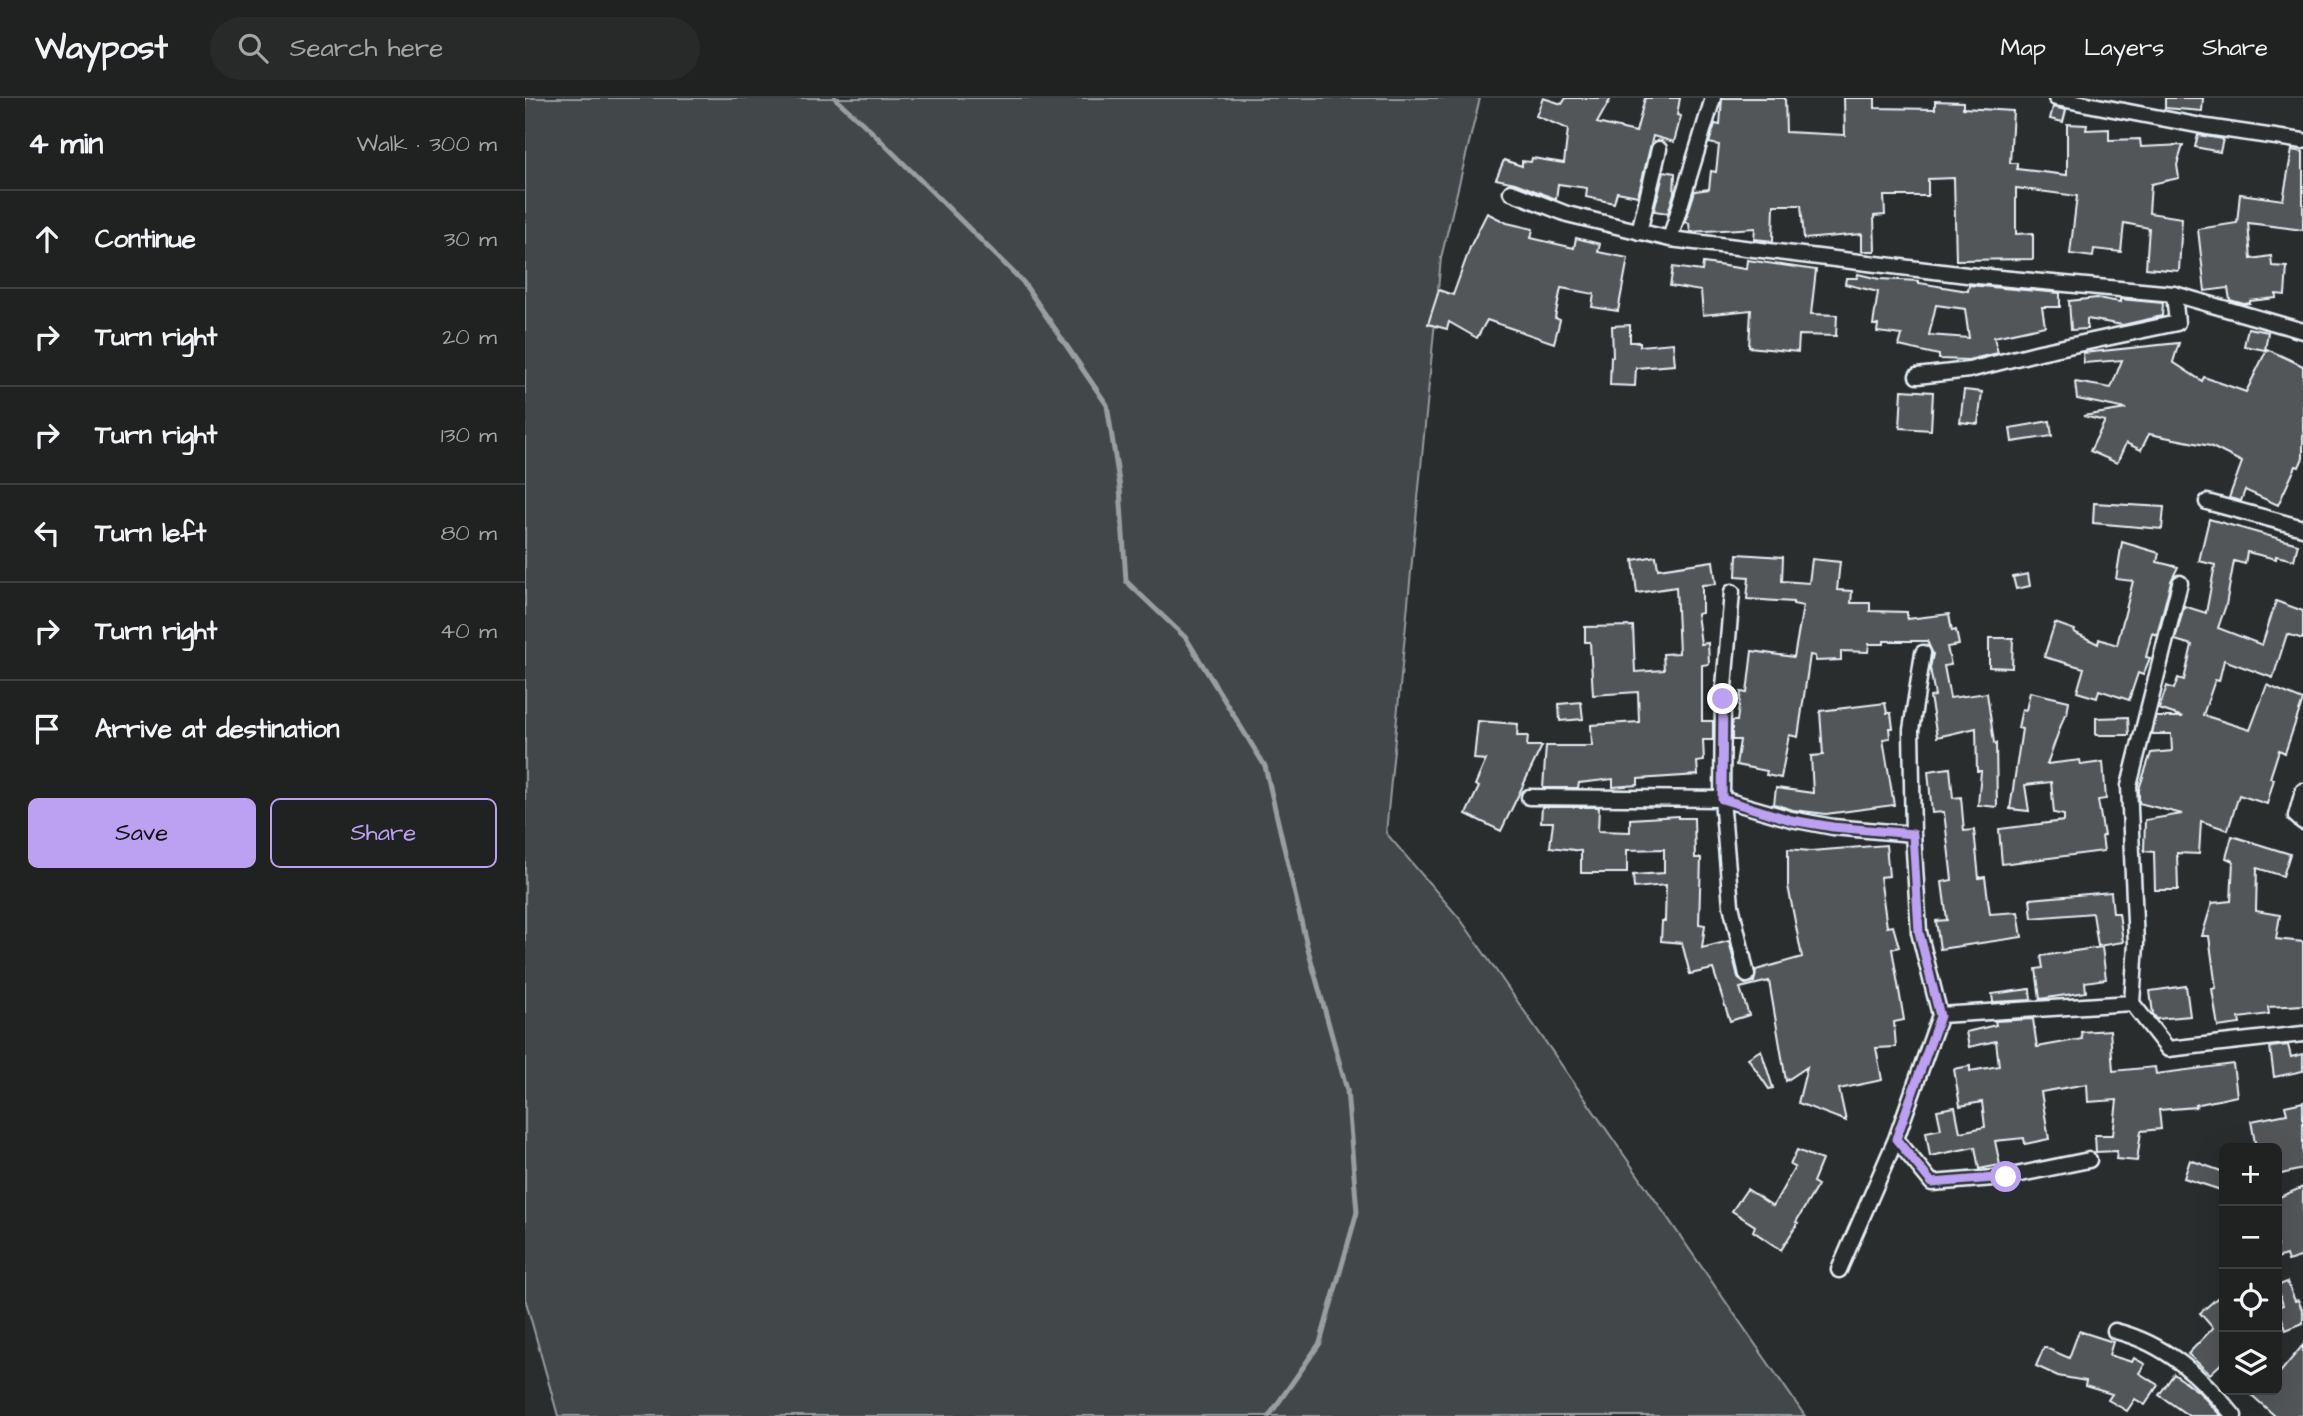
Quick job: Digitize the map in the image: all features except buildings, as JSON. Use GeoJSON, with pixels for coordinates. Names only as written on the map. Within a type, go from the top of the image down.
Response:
{"type":"FeatureCollection","features":[{"type":"Feature","properties":{"kind":"street"},"geometry":{"type":"LineString","coordinates":[[1670,239],[1713,98]]}},
{"type":"Feature","properties":{"kind":"street"},"geometry":{"type":"LineString","coordinates":[[2056,98],[2207,127],[2303,141]]}},
{"type":"Feature","properties":{"kind":"street"},"geometry":{"type":"LineString","coordinates":[[1639,232],[1659,149]]}},
{"type":"Feature","properties":{"kind":"street"},"geometry":{"type":"LineString","coordinates":[[1511,192],[1567,214],[1670,239],[1967,275],[2174,295],[2303,331]]}},
{"type":"Feature","properties":{"kind":"street"},"geometry":{"type":"LineString","coordinates":[[1917,376],[1969,370],[2177,323],[2174,295]]}},
{"type":"Feature","properties":{"kind":"street"},"geometry":{"type":"LineString","coordinates":[[2207,502],[2303,528]]}},
{"type":"Feature","properties":{"kind":"street"},"geometry":{"type":"LineString","coordinates":[[2180,583],[2129,786],[2136,944],[2132,1003],[2168,1049],[2303,1034]]}},
{"type":"Feature","properties":{"kind":"street"},"geometry":{"type":"LineString","coordinates":[[1732,592],[1723,699],[1722,799],[1731,905],[1747,975]]}},
{"type":"Feature","properties":{"kind":"street"},"geometry":{"type":"LineString","coordinates":[[1839,1269],[1896,1139],[1940,1016],[1919,932],[1913,834],[1911,730],[1923,653]]}},
{"type":"Feature","properties":{"kind":"street"},"geometry":{"type":"LineString","coordinates":[[2303,791],[2296,816],[2303,822]]}},
{"type":"Feature","properties":{"kind":"street"},"geometry":{"type":"LineString","coordinates":[[1529,797],[1722,799],[1791,820],[1833,827],[1913,834]]}},
{"type":"Feature","properties":{"kind":"street"},"geometry":{"type":"LineString","coordinates":[[1940,1016],[2132,1003]]}},
{"type":"Feature","properties":{"kind":"street"},"geometry":{"type":"LineString","coordinates":[[1896,1139],[1932,1183],[2006,1177],[2089,1160]]}},
{"type":"Feature","properties":{"kind":"street"},"geometry":{"type":"LineString","coordinates":[[2115,1331],[2138,1336],[2187,1367],[2234,1416]]}},
{"type":"Feature","properties":{"kind":"shaded area"},"geometry":{"type":"Polygon","coordinates":[[[525,98],[1480,98],[1441,258],[1386,833],[1461,920],[1805,1416],[558,1416],[525,1298],[525,98]]]}},
{"type":"Feature","properties":{"kind":"waterway"},"geometry":{"type":"LineString","coordinates":[[835,98],[1023,282],[1107,405],[1120,488],[1126,581],[1186,638],[1265,766],[1307,946],[1347,1090],[1357,1212],[1320,1343],[1269,1416]]}},
{"type":"Feature","properties":{"kind":"route"},"geometry":{"type":"LineString","coordinates":[[1723,699],[1722,799],[1791,820],[1833,827],[1913,834],[1919,932],[1940,1016],[1896,1139],[1932,1183],[2006,1177]]}}]}
